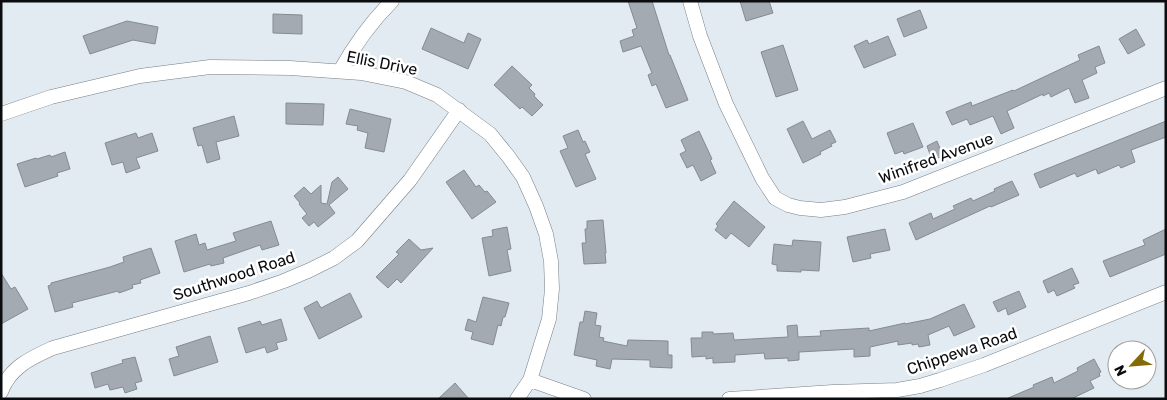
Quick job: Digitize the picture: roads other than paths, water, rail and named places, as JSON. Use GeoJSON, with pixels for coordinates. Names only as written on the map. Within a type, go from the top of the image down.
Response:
{"type":"FeatureCollection","features":[{"type":"Feature","properties":{"kind":"street"},"geometry":{"type":"LineString","coordinates":[[340,71],[376,17],[392,1]]}},
{"type":"Feature","properties":{"kind":"street","name":"Winifred Avenue"},"geometry":{"type":"LineString","coordinates":[[690,1],[700,36],[726,104],[762,178],[775,198],[788,205],[800,208],[820,210],[846,207],[903,192],[1166,88]]}},
{"type":"Feature","properties":{"kind":"street","name":"Ellis Drive"},"geometry":{"type":"LineString","coordinates":[[1,114],[51,97],[131,78],[210,67],[290,68],[361,73],[406,82],[437,95],[490,134],[508,156],[523,177],[546,234],[551,261],[552,289],[549,319],[530,380],[517,399]]}},
{"type":"Feature","properties":{"kind":"street","name":"Southwood Road"},"geometry":{"type":"LineString","coordinates":[[1,392],[11,375],[20,365],[34,356],[53,348],[249,293],[284,281],[334,258],[357,241],[405,187],[459,110]]}},
{"type":"Feature","properties":{"kind":"street","name":"Chippewa Road"},"geometry":{"type":"LineString","coordinates":[[729,399],[898,390],[920,386],[984,365],[1166,292]]}},
{"type":"Feature","properties":{"kind":"street"},"geometry":{"type":"LineString","coordinates":[[530,380],[584,399]]}}]}
